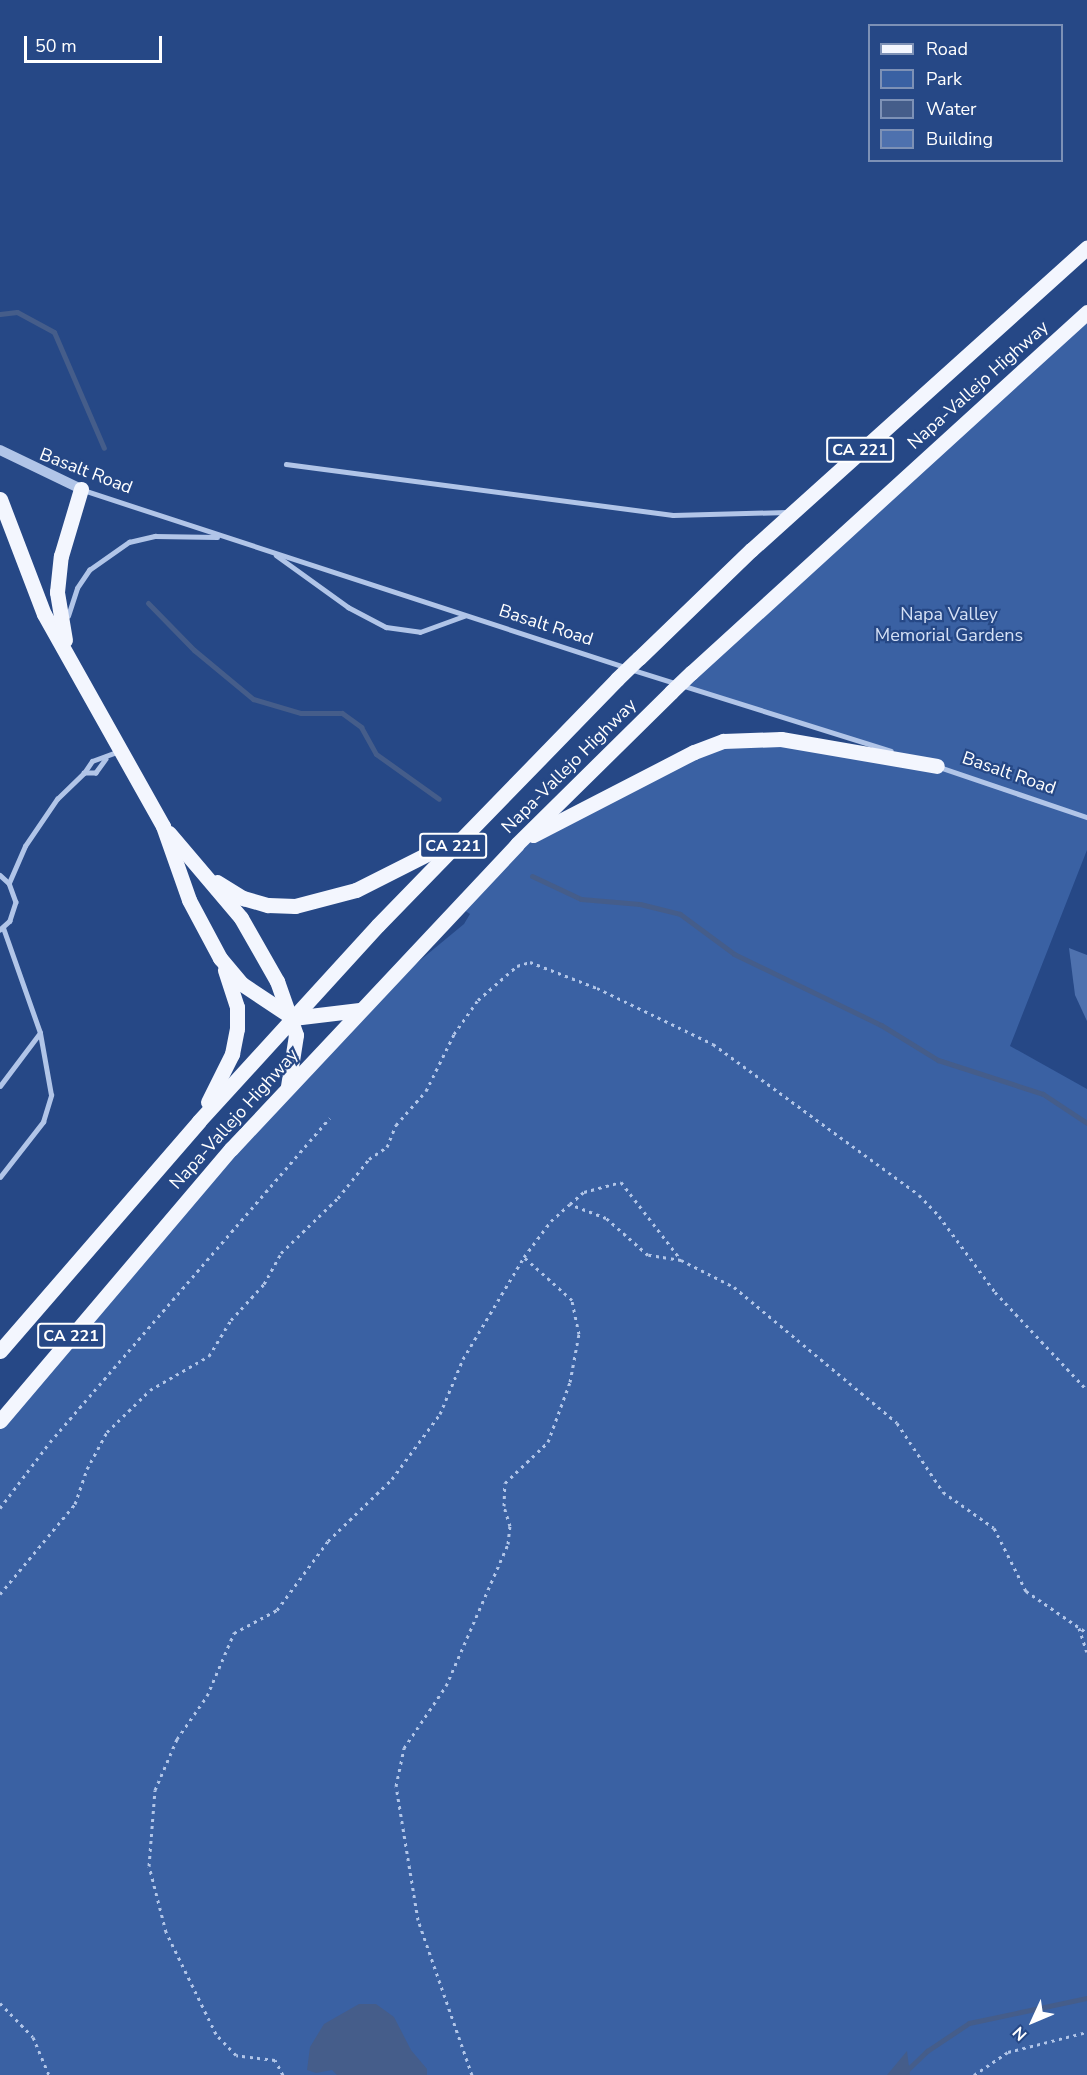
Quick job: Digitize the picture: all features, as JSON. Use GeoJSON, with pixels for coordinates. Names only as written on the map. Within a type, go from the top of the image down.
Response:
{"type":"FeatureCollection","features":[{"type":"Feature","properties":{"kind":"main road","name":"Napa-Vallejo Highway"},"geometry":{"type":"LineString","coordinates":[[0,1351],[198,1121],[463,836],[617,679],[792,512],[1087,247]]}},
{"type":"Feature","properties":{"kind":"main road","name":"Napa-Vallejo Highway"},"geometry":{"type":"LineString","coordinates":[[0,1421],[158,1233],[287,1089],[518,844],[670,692],[1087,312]]}},
{"type":"Feature","properties":{"kind":"main road"},"geometry":{"type":"LineString","coordinates":[[71,660],[60,626],[57,592],[60,556],[81,489]]}},
{"type":"Feature","properties":{"kind":"main road"},"geometry":{"type":"LineString","coordinates":[[0,499],[40,605],[119,751],[163,826],[261,948],[293,1018],[295,1056],[287,1089]]}},
{"type":"Feature","properties":{"kind":"main road"},"geometry":{"type":"LineString","coordinates":[[518,844],[694,752],[723,741],[781,739],[937,766]]}},
{"type":"Feature","properties":{"kind":"main road"},"geometry":{"type":"LineString","coordinates":[[163,826],[189,900],[220,958],[237,1007],[237,1029],[232,1054],[198,1121]]}},
{"type":"Feature","properties":{"kind":"main road"},"geometry":{"type":"LineString","coordinates":[[195,863],[243,898],[268,905],[295,906],[356,890],[463,836]]}},
{"type":"Feature","properties":{"kind":"main road"},"geometry":{"type":"LineString","coordinates":[[220,958],[242,984],[293,1018],[360,1010]]}},
{"type":"Feature","properties":{"kind":"street","name":"Basalt Road"},"geometry":{"type":"LineString","coordinates":[[0,450],[81,489]]}},
{"type":"Feature","properties":{"kind":"lane"},"geometry":{"type":"LineString","coordinates":[[286,464],[673,515],[792,512]]}},
{"type":"Feature","properties":{"kind":"lane","name":"Basalt Road"},"geometry":{"type":"LineString","coordinates":[[81,489],[465,616],[937,766],[1087,817]]}},
{"type":"Feature","properties":{"kind":"lane"},"geometry":{"type":"LineString","coordinates":[[71,660],[66,631],[68,609],[76,588],[106,554],[129,542],[155,536],[226,537]]}},
{"type":"Feature","properties":{"kind":"lane"},"geometry":{"type":"LineString","coordinates":[[271,552],[348,607],[386,627],[420,632],[465,616]]}},
{"type":"Feature","properties":{"kind":"lane"},"geometry":{"type":"LineString","coordinates":[[84,773],[96,773],[106,759],[119,751]]}},
{"type":"Feature","properties":{"kind":"lane"},"geometry":{"type":"LineString","coordinates":[[9,883],[25,846],[57,799],[84,773],[92,761],[106,759]]}},
{"type":"Feature","properties":{"kind":"lane"},"geometry":{"type":"LineString","coordinates":[[0,875],[9,883],[14,892],[15,912],[2,929],[40,1033],[51,1095],[43,1122],[0,1177]]}},
{"type":"Feature","properties":{"kind":"lane"},"geometry":{"type":"LineString","coordinates":[[0,1086],[40,1033]]}},
{"type":"Feature","properties":{"kind":"path"},"geometry":{"type":"LineString","coordinates":[[0,1594],[75,1504],[87,1469],[106,1432],[150,1390],[209,1356],[231,1320],[264,1284],[281,1253],[338,1198],[369,1159],[387,1147],[396,1125],[426,1091],[454,1034],[478,1000],[517,966],[530,962],[597,988],[713,1044],[919,1195],[939,1216],[995,1292],[1087,1390]]}},
{"type":"Feature","properties":{"kind":"path"},"geometry":{"type":"LineString","coordinates":[[0,1508],[50,1442],[330,1118]]}},
{"type":"Feature","properties":{"kind":"path"},"geometry":{"type":"LineString","coordinates":[[283,2075],[275,2060],[236,2055],[216,2034],[171,1943],[149,1866],[155,1790],[177,1739],[207,1696],[234,1632],[277,1610],[328,1541],[392,1479],[440,1414],[462,1359],[524,1257],[551,1221],[584,1192],[621,1182],[681,1260]]}},
{"type":"Feature","properties":{"kind":"path"},"geometry":{"type":"LineString","coordinates":[[570,1204],[606,1218],[648,1255],[681,1260],[734,1287],[897,1423],[943,1492],[994,1528],[1026,1591],[1087,1633]]}},
{"type":"Feature","properties":{"kind":"path"},"geometry":{"type":"LineString","coordinates":[[472,2075],[418,1920],[396,1786],[404,1748],[446,1686],[508,1544],[510,1526],[504,1506],[505,1483],[548,1442],[570,1382],[579,1334],[572,1299],[524,1257]]}},
{"type":"Feature","properties":{"kind":"path"},"geometry":{"type":"LineString","coordinates":[[1079,1628],[1087,1652]]}},
{"type":"Feature","properties":{"kind":"path"},"geometry":{"type":"LineString","coordinates":[[0,2003],[33,2037],[49,2075]]}},
{"type":"Feature","properties":{"kind":"path"},"geometry":{"type":"LineString","coordinates":[[974,2075],[1008,2052],[1087,2032]]}},
{"type":"Feature","properties":{"kind":"green space","name":"Napa Valley Memorial Gardens"},"geometry":{"type":"Polygon","coordinates":[[[1087,312],[1087,850],[1010,1046],[1087,1089],[1087,2075],[0,2075],[0,1421],[360,1010],[464,924],[470,914],[458,906],[517,844],[611,793],[749,738],[931,765],[683,685],[1087,312]]]}},
{"type":"Feature","properties":{"kind":"water"},"geometry":{"type":"Polygon","coordinates":[[[359,2004],[376,2004],[394,2017],[411,2050],[427,2069],[427,2075],[337,2075],[332,2070],[316,2073],[307,2070],[310,2047],[324,2024],[359,2004]]]}},
{"type":"Feature","properties":{"kind":"water"},"geometry":{"type":"Polygon","coordinates":[[[907,2051],[910,2075],[887,2075],[907,2051]]]}},
{"type":"Feature","properties":{"kind":"building"},"geometry":{"type":"Polygon","coordinates":[[[1069,948],[1087,955],[1087,1021],[1075,995],[1069,948]]]}},
{"type":"Feature","properties":{"kind":"waterway"},"geometry":{"type":"LineString","coordinates":[[0,314],[17,312],[54,332],[104,448]]}},
{"type":"Feature","properties":{"kind":"waterway"},"geometry":{"type":"LineString","coordinates":[[148,603],[194,650],[253,699],[301,713],[342,713],[361,727],[376,754],[439,799]]}},
{"type":"Feature","properties":{"kind":"waterway"},"geometry":{"type":"LineString","coordinates":[[532,876],[581,899],[640,904],[680,914],[734,954],[881,1025],[938,1060],[1043,1094],[1087,1123]]}},
{"type":"Feature","properties":{"kind":"waterway"},"geometry":{"type":"LineString","coordinates":[[902,2075],[927,2051],[969,2023],[1087,1998]]}}]}
